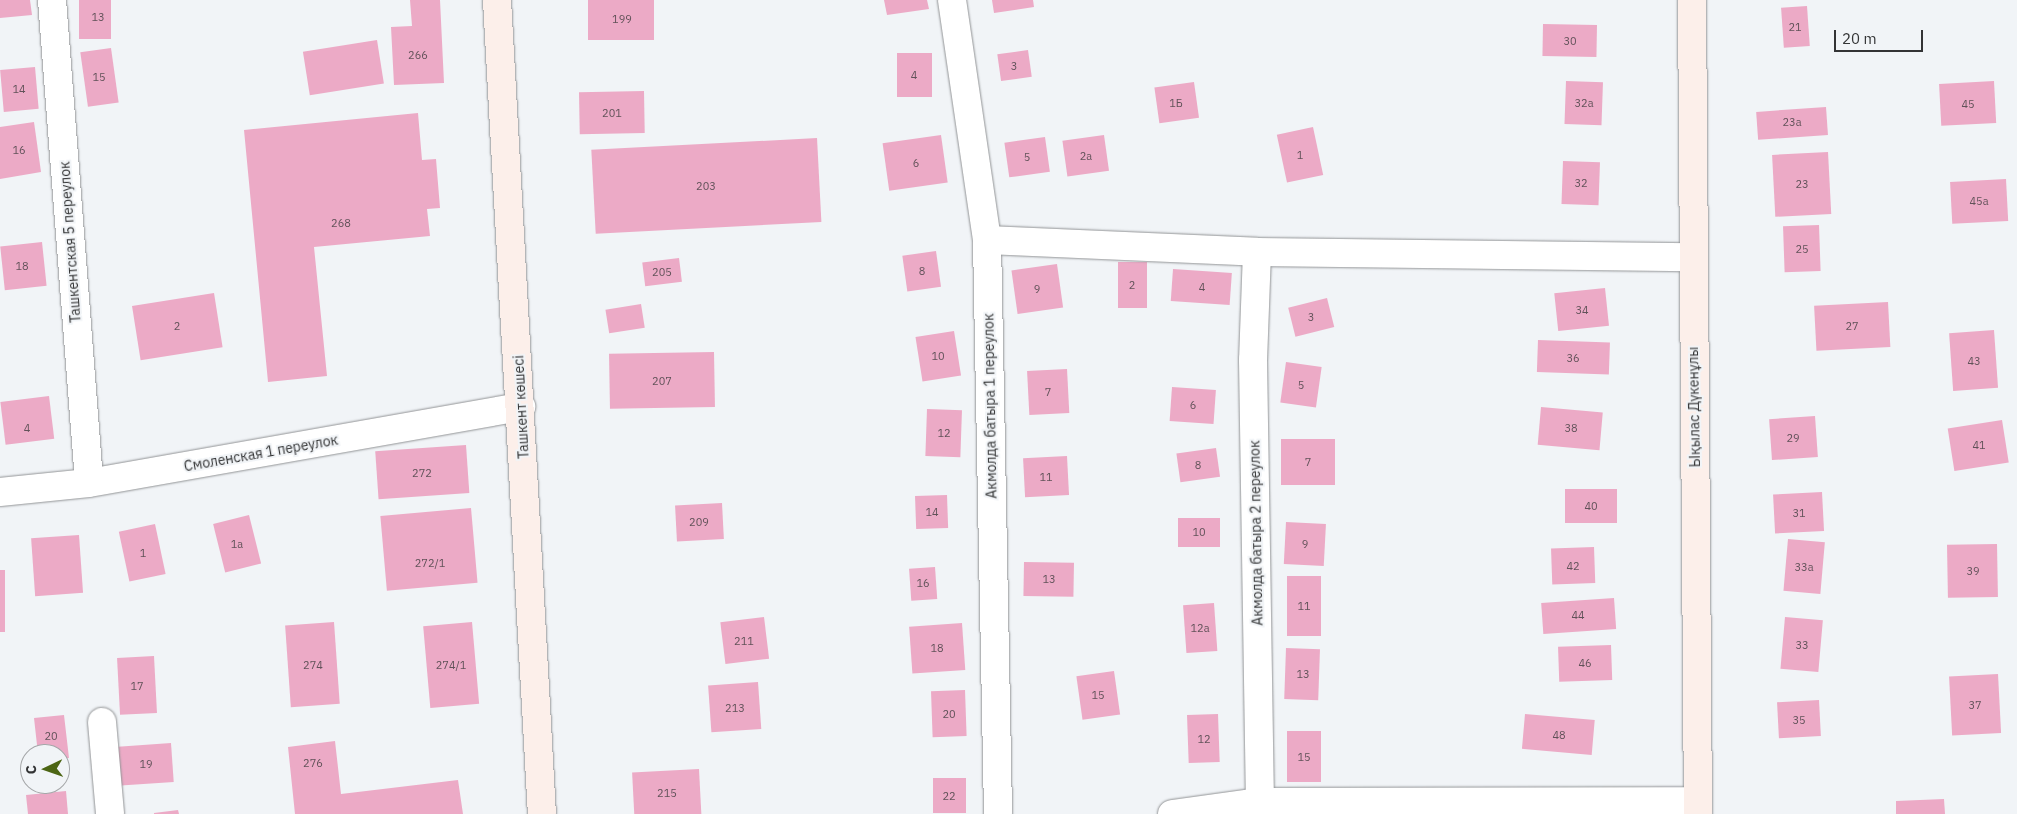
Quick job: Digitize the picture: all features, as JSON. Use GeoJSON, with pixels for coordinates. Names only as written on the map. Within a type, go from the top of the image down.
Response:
{"type":"FeatureCollection","features":[{"type":"Feature","properties":{"kind":"main road","name":"Ташкент көшесі"},"geometry":{"type":"LineString","coordinates":[[497,0],[542,814]]}},
{"type":"Feature","properties":{"kind":"main road","name":"Ықылас Дүкенұлы"},"geometry":{"type":"LineString","coordinates":[[1692,0],[1692,257],[1698,807]]}},
{"type":"Feature","properties":{"kind":"street","name":"Ташкентская 5 переулок"},"geometry":{"type":"LineString","coordinates":[[52,0],[89,483]]}},
{"type":"Feature","properties":{"kind":"street","name":"Акмолда батыра 1 переулок"},"geometry":{"type":"LineString","coordinates":[[952,0],[987,240],[998,814]]}},
{"type":"Feature","properties":{"kind":"street"},"geometry":{"type":"LineString","coordinates":[[987,240],[1257,252],[1692,257]]}},
{"type":"Feature","properties":{"kind":"street","name":"Акмолда батыра 2 переулок"},"geometry":{"type":"LineString","coordinates":[[1257,252],[1253,360],[1260,808]]}},
{"type":"Feature","properties":{"kind":"street","name":"Смоленская 1 переулок"},"geometry":{"type":"LineString","coordinates":[[0,492],[89,483],[521,407]]}},
{"type":"Feature","properties":{"kind":"street"},"geometry":{"type":"LineString","coordinates":[[102,722],[110,814]]}},
{"type":"Feature","properties":{"kind":"street"},"geometry":{"type":"LineString","coordinates":[[1172,814],[1260,808],[1698,807]]}},
{"type":"Feature","properties":{"kind":"building"},"geometry":{"type":"Polygon","coordinates":[[[0,0],[30,0],[32,15],[0,18],[0,0]]]}},
{"type":"Feature","properties":{"kind":"building"},"geometry":{"type":"Polygon","coordinates":[[[79,0],[111,0],[111,39],[79,39],[79,0]]]}},
{"type":"Feature","properties":{"kind":"building"},"geometry":{"type":"Polygon","coordinates":[[[410,0],[440,0],[444,83],[394,85],[391,27],[412,26],[410,0]]]}},
{"type":"Feature","properties":{"kind":"building"},"geometry":{"type":"Polygon","coordinates":[[[588,0],[654,0],[654,40],[588,40],[588,0]]]}},
{"type":"Feature","properties":{"kind":"building"},"geometry":{"type":"Polygon","coordinates":[[[884,0],[927,0],[929,9],[887,15],[884,0]]]}},
{"type":"Feature","properties":{"kind":"building"},"geometry":{"type":"Polygon","coordinates":[[[992,0],[1033,0],[1034,7],[994,13],[992,0]]]}},
{"type":"Feature","properties":{"kind":"building"},"geometry":{"type":"Polygon","coordinates":[[[1807,6],[1810,46],[1784,48],[1781,8],[1807,6]]]}},
{"type":"Feature","properties":{"kind":"building"},"geometry":{"type":"Polygon","coordinates":[[[1543,24],[1597,25],[1596,57],[1542,56],[1543,24]]]}},
{"type":"Feature","properties":{"kind":"building"},"geometry":{"type":"Polygon","coordinates":[[[377,40],[384,83],[310,95],[303,52],[377,40]]]}},
{"type":"Feature","properties":{"kind":"building"},"geometry":{"type":"Polygon","coordinates":[[[111,48],[119,102],[88,107],[80,52],[111,48]]]}},
{"type":"Feature","properties":{"kind":"building"},"geometry":{"type":"Polygon","coordinates":[[[1028,50],[1032,77],[1001,81],[997,54],[1028,50]]]}},
{"type":"Feature","properties":{"kind":"building"},"geometry":{"type":"Polygon","coordinates":[[[897,53],[932,53],[932,97],[897,97],[897,53]]]}},
{"type":"Feature","properties":{"kind":"building"},"geometry":{"type":"Polygon","coordinates":[[[35,67],[39,109],[4,112],[0,70],[35,67]]]}},
{"type":"Feature","properties":{"kind":"building"},"geometry":{"type":"Polygon","coordinates":[[[1566,81],[1603,82],[1601,125],[1564,124],[1566,81]]]}},
{"type":"Feature","properties":{"kind":"building"},"geometry":{"type":"Polygon","coordinates":[[[1994,81],[1996,123],[1941,126],[1939,84],[1994,81]]]}},
{"type":"Feature","properties":{"kind":"building"},"geometry":{"type":"Polygon","coordinates":[[[1194,82],[1199,118],[1159,123],[1154,88],[1194,82]]]}},
{"type":"Feature","properties":{"kind":"building"},"geometry":{"type":"Polygon","coordinates":[[[644,91],[645,133],[580,134],[579,92],[644,91]]]}},
{"type":"Feature","properties":{"kind":"building"},"geometry":{"type":"Polygon","coordinates":[[[1826,107],[1828,135],[1758,140],[1756,112],[1826,107]]]}},
{"type":"Feature","properties":{"kind":"building"},"geometry":{"type":"Polygon","coordinates":[[[418,113],[422,160],[436,159],[440,208],[427,209],[430,236],[314,247],[327,376],[268,382],[244,130],[418,113]]]}},
{"type":"Feature","properties":{"kind":"building"},"geometry":{"type":"Polygon","coordinates":[[[34,122],[41,172],[0,179],[0,127],[34,122]]]}},
{"type":"Feature","properties":{"kind":"building"},"geometry":{"type":"Polygon","coordinates":[[[1313,127],[1323,175],[1287,183],[1277,135],[1313,127]]]}},
{"type":"Feature","properties":{"kind":"building"},"geometry":{"type":"Polygon","coordinates":[[[941,135],[948,183],[889,191],[883,143],[941,135]]]}},
{"type":"Feature","properties":{"kind":"building"},"geometry":{"type":"Polygon","coordinates":[[[1104,135],[1109,171],[1067,176],[1062,141],[1104,135]]]}},
{"type":"Feature","properties":{"kind":"building"},"geometry":{"type":"Polygon","coordinates":[[[1045,137],[1050,172],[1009,177],[1004,143],[1045,137]]]}},
{"type":"Feature","properties":{"kind":"building"},"geometry":{"type":"Polygon","coordinates":[[[817,138],[821,222],[596,234],[591,150],[817,138]]]}},
{"type":"Feature","properties":{"kind":"building"},"geometry":{"type":"Polygon","coordinates":[[[1828,152],[1831,214],[1775,217],[1772,155],[1828,152]]]}},
{"type":"Feature","properties":{"kind":"building"},"geometry":{"type":"Polygon","coordinates":[[[1563,161],[1600,162],[1598,205],[1561,204],[1563,161]]]}},
{"type":"Feature","properties":{"kind":"building"},"geometry":{"type":"Polygon","coordinates":[[[2006,179],[2008,221],[1952,224],[1950,182],[2006,179]]]}},
{"type":"Feature","properties":{"kind":"building"},"geometry":{"type":"Polygon","coordinates":[[[1819,225],[1821,271],[1785,272],[1783,226],[1819,225]]]}},
{"type":"Feature","properties":{"kind":"building"},"geometry":{"type":"Polygon","coordinates":[[[42,242],[47,286],[5,290],[0,246],[42,242]]]}},
{"type":"Feature","properties":{"kind":"building"},"geometry":{"type":"Polygon","coordinates":[[[936,251],[941,287],[907,291],[902,256],[936,251]]]}},
{"type":"Feature","properties":{"kind":"building"},"geometry":{"type":"Polygon","coordinates":[[[679,258],[682,282],[645,286],[642,263],[679,258]]]}},
{"type":"Feature","properties":{"kind":"building"},"geometry":{"type":"Polygon","coordinates":[[[1118,262],[1147,262],[1147,308],[1118,308],[1118,262]]]}},
{"type":"Feature","properties":{"kind":"building"},"geometry":{"type":"Polygon","coordinates":[[[1057,264],[1063,308],[1018,314],[1011,270],[1057,264]]]}},
{"type":"Feature","properties":{"kind":"building"},"geometry":{"type":"Polygon","coordinates":[[[1173,269],[1232,273],[1230,305],[1171,301],[1173,269]]]}},
{"type":"Feature","properties":{"kind":"building"},"geometry":{"type":"Polygon","coordinates":[[[1605,288],[1609,326],[1558,331],[1554,293],[1605,288]]]}},
{"type":"Feature","properties":{"kind":"building"},"geometry":{"type":"Polygon","coordinates":[[[214,293],[223,347],[141,360],[132,306],[214,293]]]}},
{"type":"Feature","properties":{"kind":"building"},"geometry":{"type":"Polygon","coordinates":[[[1327,298],[1334,327],[1295,337],[1288,308],[1327,298]]]}},
{"type":"Feature","properties":{"kind":"building"},"geometry":{"type":"Polygon","coordinates":[[[1888,302],[1890,347],[1816,351],[1814,306],[1888,302]]]}},
{"type":"Feature","properties":{"kind":"building"},"geometry":{"type":"Polygon","coordinates":[[[641,304],[645,328],[609,333],[605,310],[641,304]]]}},
{"type":"Feature","properties":{"kind":"building"},"geometry":{"type":"Polygon","coordinates":[[[1994,330],[1998,388],[1953,391],[1949,333],[1994,330]]]}},
{"type":"Feature","properties":{"kind":"building"},"geometry":{"type":"Polygon","coordinates":[[[954,331],[961,375],[923,382],[915,337],[954,331]]]}},
{"type":"Feature","properties":{"kind":"building"},"geometry":{"type":"Polygon","coordinates":[[[1538,340],[1610,343],[1609,374],[1537,372],[1538,340]]]}},
{"type":"Feature","properties":{"kind":"building"},"geometry":{"type":"Polygon","coordinates":[[[714,352],[715,407],[610,409],[609,354],[714,352]]]}},
{"type":"Feature","properties":{"kind":"building"},"geometry":{"type":"Polygon","coordinates":[[[1286,362],[1322,367],[1316,408],[1280,403],[1286,362]]]}},
{"type":"Feature","properties":{"kind":"building"},"geometry":{"type":"Polygon","coordinates":[[[1067,369],[1069,413],[1029,415],[1027,371],[1067,369]]]}},
{"type":"Feature","properties":{"kind":"building"},"geometry":{"type":"Polygon","coordinates":[[[1172,387],[1216,390],[1214,424],[1170,421],[1172,387]]]}},
{"type":"Feature","properties":{"kind":"building"},"geometry":{"type":"Polygon","coordinates":[[[49,396],[54,439],[6,445],[0,402],[49,396]]]}},
{"type":"Feature","properties":{"kind":"building"},"geometry":{"type":"Polygon","coordinates":[[[1541,407],[1603,412],[1599,450],[1538,445],[1541,407]]]}},
{"type":"Feature","properties":{"kind":"building"},"geometry":{"type":"Polygon","coordinates":[[[927,409],[962,410],[960,457],[925,456],[927,409]]]}},
{"type":"Feature","properties":{"kind":"building"},"geometry":{"type":"Polygon","coordinates":[[[1815,416],[1818,457],[1772,460],[1769,419],[1815,416]]]}},
{"type":"Feature","properties":{"kind":"building"},"geometry":{"type":"Polygon","coordinates":[[[2002,420],[2009,462],[1954,471],[1948,429],[2002,420]]]}},
{"type":"Feature","properties":{"kind":"building"},"geometry":{"type":"Polygon","coordinates":[[[1281,439],[1335,439],[1335,485],[1281,485],[1281,439]]]}},
{"type":"Feature","properties":{"kind":"building"},"geometry":{"type":"Polygon","coordinates":[[[466,445],[469,493],[379,499],[375,451],[466,445]]]}},
{"type":"Feature","properties":{"kind":"building"},"geometry":{"type":"Polygon","coordinates":[[[1216,448],[1220,477],[1180,482],[1176,454],[1216,448]]]}},
{"type":"Feature","properties":{"kind":"building"},"geometry":{"type":"Polygon","coordinates":[[[1067,456],[1069,495],[1025,497],[1023,458],[1067,456]]]}},
{"type":"Feature","properties":{"kind":"building"},"geometry":{"type":"Polygon","coordinates":[[[1565,489],[1617,489],[1617,523],[1565,523],[1565,489]]]}},
{"type":"Feature","properties":{"kind":"building"},"geometry":{"type":"Polygon","coordinates":[[[1822,492],[1824,531],[1775,534],[1773,495],[1822,492]]]}},
{"type":"Feature","properties":{"kind":"building"},"geometry":{"type":"Polygon","coordinates":[[[947,495],[948,528],[916,529],[915,496],[947,495]]]}},
{"type":"Feature","properties":{"kind":"building"},"geometry":{"type":"Polygon","coordinates":[[[722,503],[724,539],[677,541],[675,505],[722,503]]]}},
{"type":"Feature","properties":{"kind":"building"},"geometry":{"type":"Polygon","coordinates":[[[471,508],[478,583],[387,591],[380,516],[471,508]]]}},
{"type":"Feature","properties":{"kind":"building"},"geometry":{"type":"Polygon","coordinates":[[[249,515],[261,564],[225,572],[213,524],[249,515]]]}},
{"type":"Feature","properties":{"kind":"building"},"geometry":{"type":"Polygon","coordinates":[[[1178,518],[1220,518],[1220,547],[1178,547],[1178,518]]]}},
{"type":"Feature","properties":{"kind":"building"},"geometry":{"type":"Polygon","coordinates":[[[1286,522],[1326,524],[1324,566],[1284,564],[1286,522]]]}},
{"type":"Feature","properties":{"kind":"building"},"geometry":{"type":"Polygon","coordinates":[[[155,524],[166,574],[129,582],[119,532],[155,524]]]}},
{"type":"Feature","properties":{"kind":"building"},"geometry":{"type":"Polygon","coordinates":[[[79,535],[83,593],[35,596],[31,538],[79,535]]]}},
{"type":"Feature","properties":{"kind":"building"},"geometry":{"type":"Polygon","coordinates":[[[1788,539],[1825,542],[1820,594],[1783,591],[1788,539]]]}},
{"type":"Feature","properties":{"kind":"building"},"geometry":{"type":"Polygon","coordinates":[[[1997,544],[1998,597],[1948,598],[1947,545],[1997,544]]]}},
{"type":"Feature","properties":{"kind":"building"},"geometry":{"type":"Polygon","coordinates":[[[1594,547],[1595,583],[1552,584],[1551,549],[1594,547]]]}},
{"type":"Feature","properties":{"kind":"building"},"geometry":{"type":"Polygon","coordinates":[[[1024,562],[1074,563],[1073,597],[1023,596],[1024,562]]]}},
{"type":"Feature","properties":{"kind":"building"},"geometry":{"type":"Polygon","coordinates":[[[935,567],[937,599],[911,601],[909,569],[935,567]]]}},
{"type":"Feature","properties":{"kind":"building"},"geometry":{"type":"Polygon","coordinates":[[[0,570],[5,570],[5,632],[0,632],[0,570]]]}},
{"type":"Feature","properties":{"kind":"building"},"geometry":{"type":"Polygon","coordinates":[[[1287,576],[1321,576],[1321,636],[1287,636],[1287,576]]]}},
{"type":"Feature","properties":{"kind":"building"},"geometry":{"type":"Polygon","coordinates":[[[1614,598],[1616,629],[1543,634],[1541,603],[1614,598]]]}},
{"type":"Feature","properties":{"kind":"building"},"geometry":{"type":"Polygon","coordinates":[[[1214,603],[1217,651],[1186,653],[1183,605],[1214,603]]]}},
{"type":"Feature","properties":{"kind":"building"},"geometry":{"type":"Polygon","coordinates":[[[764,617],[769,659],[725,664],[720,622],[764,617]]]}},
{"type":"Feature","properties":{"kind":"building"},"geometry":{"type":"Polygon","coordinates":[[[1785,617],[1823,620],[1818,672],[1780,669],[1785,617]]]}},
{"type":"Feature","properties":{"kind":"building"},"geometry":{"type":"Polygon","coordinates":[[[334,622],[340,704],[291,707],[285,625],[334,622]]]}},
{"type":"Feature","properties":{"kind":"building"},"geometry":{"type":"Polygon","coordinates":[[[472,622],[479,704],[430,708],[423,626],[472,622]]]}},
{"type":"Feature","properties":{"kind":"building"},"geometry":{"type":"Polygon","coordinates":[[[962,623],[965,670],[912,674],[909,627],[962,623]]]}},
{"type":"Feature","properties":{"kind":"building"},"geometry":{"type":"Polygon","coordinates":[[[1611,645],[1612,680],[1559,682],[1558,647],[1611,645]]]}},
{"type":"Feature","properties":{"kind":"building"},"geometry":{"type":"Polygon","coordinates":[[[1286,648],[1320,649],[1318,700],[1284,699],[1286,648]]]}},
{"type":"Feature","properties":{"kind":"building"},"geometry":{"type":"Polygon","coordinates":[[[154,656],[157,713],[120,715],[117,658],[154,656]]]}},
{"type":"Feature","properties":{"kind":"building"},"geometry":{"type":"Polygon","coordinates":[[[1114,671],[1120,715],[1082,720],[1076,676],[1114,671]]]}},
{"type":"Feature","properties":{"kind":"building"},"geometry":{"type":"Polygon","coordinates":[[[1998,674],[2001,733],[1952,735],[1949,677],[1998,674]]]}},
{"type":"Feature","properties":{"kind":"building"},"geometry":{"type":"Polygon","coordinates":[[[758,682],[761,729],[711,732],[708,685],[758,682]]]}},
{"type":"Feature","properties":{"kind":"building"},"geometry":{"type":"Polygon","coordinates":[[[965,690],[967,736],[933,737],[931,691],[965,690]]]}},
{"type":"Feature","properties":{"kind":"building"},"geometry":{"type":"Polygon","coordinates":[[[1819,700],[1821,736],[1779,738],[1777,702],[1819,700]]]}},
{"type":"Feature","properties":{"kind":"building"},"geometry":{"type":"Polygon","coordinates":[[[1218,714],[1220,762],[1189,763],[1187,715],[1218,714]]]}},
{"type":"Feature","properties":{"kind":"building"},"geometry":{"type":"Polygon","coordinates":[[[1525,714],[1595,720],[1592,755],[1522,749],[1525,714]]]}},
{"type":"Feature","properties":{"kind":"building"},"geometry":{"type":"Polygon","coordinates":[[[64,715],[67,744],[37,744],[34,718],[64,715]]]}},
{"type":"Feature","properties":{"kind":"building"},"geometry":{"type":"Polygon","coordinates":[[[1287,731],[1321,731],[1321,782],[1287,782],[1287,731]]]}},
{"type":"Feature","properties":{"kind":"building"},"geometry":{"type":"Polygon","coordinates":[[[335,741],[341,794],[458,780],[463,814],[295,814],[288,747],[335,741]]]}},
{"type":"Feature","properties":{"kind":"building"},"geometry":{"type":"Polygon","coordinates":[[[171,743],[174,782],[121,786],[118,747],[171,743]]]}},
{"type":"Feature","properties":{"kind":"building"},"geometry":{"type":"Polygon","coordinates":[[[699,769],[701,814],[634,814],[632,773],[699,769]]]}},
{"type":"Feature","properties":{"kind":"building"},"geometry":{"type":"Polygon","coordinates":[[[933,778],[966,778],[966,813],[933,813],[933,778]]]}},
{"type":"Feature","properties":{"kind":"building"},"geometry":{"type":"Polygon","coordinates":[[[66,794],[68,814],[28,814],[26,795],[66,794]]]}},
{"type":"Feature","properties":{"kind":"building"},"geometry":{"type":"Polygon","coordinates":[[[1944,799],[1945,814],[1896,814],[1896,801],[1944,799]]]}},
{"type":"Feature","properties":{"kind":"building"},"geometry":{"type":"Polygon","coordinates":[[[178,810],[179,814],[154,814],[154,813],[178,810]]]}}]}
